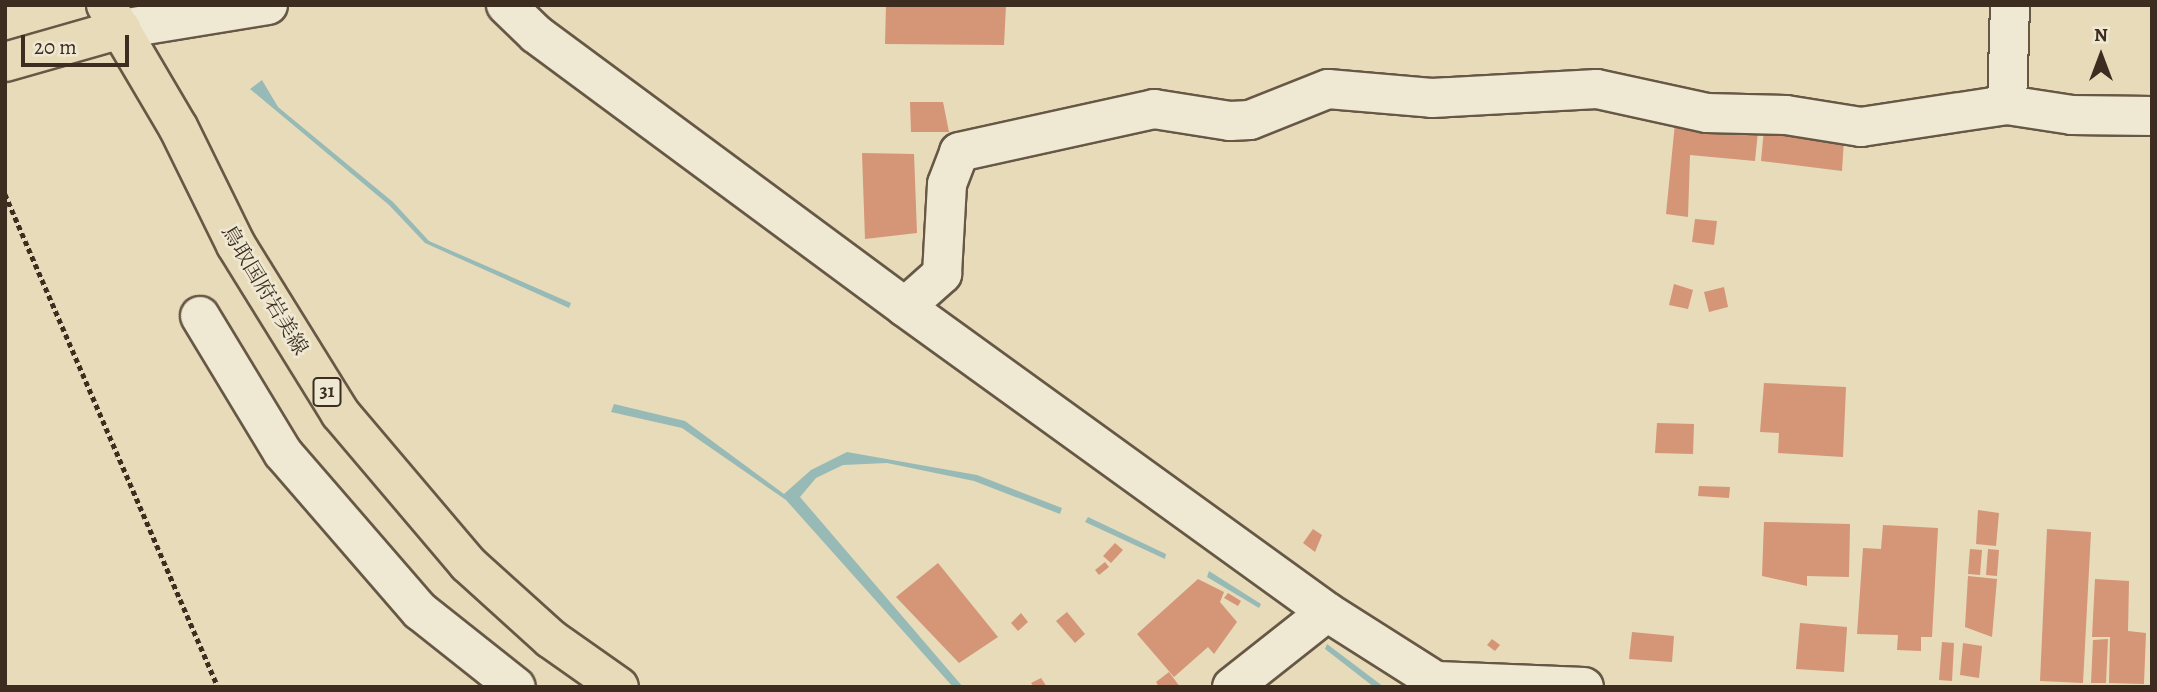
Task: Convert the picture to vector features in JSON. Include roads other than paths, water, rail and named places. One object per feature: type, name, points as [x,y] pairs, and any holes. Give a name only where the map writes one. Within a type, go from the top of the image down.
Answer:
[{"type":"main road","points":[[5,62],[113,17]]},
{"type":"main road","name":"鳥取国府岩美線","points":[[113,17],[236,245],[340,413],[468,564],[551,639],[619,687]]},
{"type":"street","points":[[113,17],[268,5]]},
{"type":"street","points":[[506,5],[547,42],[905,307],[1246,549],[1327,612],[1441,684],[1584,687]]},
{"type":"street","points":[[2007,106],[2010,5]]},
{"type":"street","points":[[905,307],[942,274],[947,184],[959,152],[1154,109],[1230,121],[1250,120],[1328,89],[1432,98],[1597,89],[1707,113],[1786,115],[1861,127],[2007,106],[2072,115],[2152,116]]},
{"type":"street","points":[[200,316],[301,473],[420,611],[516,687]]},
{"type":"street","points":[[1232,687],[1327,612]]},
{"type":"water","points":[[262,80],[278,107],[393,202],[429,241],[571,303],[569,308],[425,243],[389,205],[250,89]]},
{"type":"water","points":[[614,404],[685,421],[784,494],[811,470],[847,452],[977,475],[1062,508],[1060,514],[974,481],[887,463],[843,465],[816,478],[800,497],[963,687],[953,687],[786,500],[682,428],[611,412]]},
{"type":"water","points":[[1088,517],[1166,554],[1165,559],[1085,522]]},
{"type":"water","points":[[1209,571],[1261,604],[1259,608],[1207,577]]},
{"type":"water","points":[[1327,644],[1384,687],[1374,687],[1325,649]]}]
